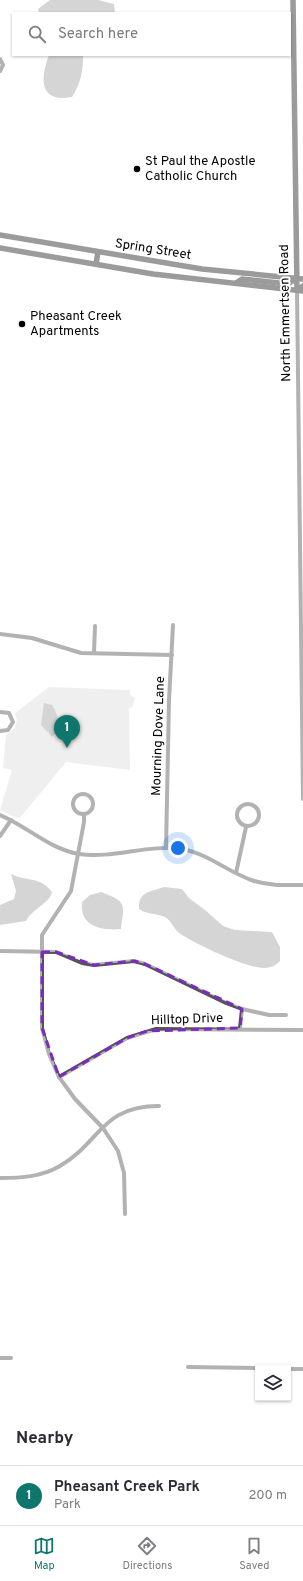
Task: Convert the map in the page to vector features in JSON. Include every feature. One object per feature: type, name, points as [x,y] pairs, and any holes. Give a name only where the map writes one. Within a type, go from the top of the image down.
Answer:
[{"type":"main road","name":"North Emmertsen Road","points":[[293,0],[300,291]]},
{"type":"main road","name":"Spring Street","points":[[0,235],[98,252],[236,273],[300,278]]},
{"type":"main road","name":"Spring Street","points":[[0,248],[161,275],[300,291]]},
{"type":"main road","points":[[96,264],[98,252]]},
{"type":"main road","points":[[236,273],[236,283]]},
{"type":"main road","points":[[236,283],[242,279],[288,284],[300,278]]},
{"type":"main road","points":[[300,291],[303,286]]},
{"type":"street","points":[[0,59],[3,65],[0,71]]},
{"type":"street","name":"North Emmertsen Road","points":[[300,291],[303,799]]},
{"type":"street","name":"Mourning Dove Lane","points":[[166,848],[169,700],[173,625]]},
{"type":"street","points":[[94,653],[95,626]]},
{"type":"street","points":[[0,634],[32,638],[81,653],[172,655]]},
{"type":"street","points":[[0,712],[8,713],[13,722],[8,730],[0,731]]},
{"type":"street","points":[[82,794],[88,796],[92,801],[92,808],[84,814],[78,812],[73,805],[76,796],[82,794]]},
{"type":"street","points":[[249,804],[255,807],[259,817],[256,823],[246,826],[238,820],[237,812],[241,806],[249,804]]},
{"type":"street","points":[[84,814],[79,854],[71,891],[42,935],[42,1028],[49,1054],[59,1077],[75,1099],[102,1126],[113,1142],[121,1162],[125,1184],[124,1214]]},
{"type":"street","points":[[0,815],[11,820],[48,843],[79,854],[96,855],[166,848],[196,853],[236,873],[263,884],[303,885]]},
{"type":"street","points":[[0,836],[11,820]]},
{"type":"street","points":[[236,873],[246,826]]},
{"type":"street","points":[[0,951],[56,952],[94,965],[134,961],[145,964],[226,1003],[242,1009],[268,1015],[286,1015]]},
{"type":"street","points":[[240,1028],[242,1009]]},
{"type":"street","name":"Hilltop Drive","points":[[59,1077],[127,1038],[146,1031],[166,1028],[303,1030]]},
{"type":"street","points":[[0,1178],[29,1177],[51,1170],[72,1157],[102,1126],[116,1116],[129,1109],[144,1106],[159,1106]]},
{"type":"street","points":[[0,1358],[11,1358]]},
{"type":"street","points":[[188,1367],[255,1368]]},
{"type":"street","points":[[291,1369],[303,1369]]},
{"type":"highlighted area","points":[[42,952],[56,952],[94,965],[134,961],[145,964],[242,1009],[240,1028],[147,1031],[127,1038],[59,1077],[42,1028]]},
{"type":"shaded area","points":[[50,0],[98,0],[114,4],[115,12],[39,12],[38,9]]},
{"type":"shaded area","points":[[49,56],[83,56],[81,77],[78,87],[72,97],[61,98],[48,93],[44,80]]},
{"type":"shaded area","points":[[49,687],[130,690],[130,695],[135,698],[132,707],[129,708],[130,770],[66,762],[19,819],[0,810],[12,770],[3,768],[6,735],[15,728],[17,720],[15,713]]},
{"type":"shaded area","points":[[44,703],[52,705],[58,721],[57,729],[52,737],[41,725]]},
{"type":"shaded area","points":[[11,874],[38,881],[52,892],[51,896],[32,913],[26,921],[0,925],[0,905],[14,899],[16,891]]},
{"type":"shaded area","points":[[164,887],[182,889],[189,898],[223,926],[235,930],[272,932],[280,947],[280,961],[268,968],[244,964],[186,938],[179,933],[165,917],[139,909],[139,903],[143,895],[150,891]]},
{"type":"shaded area","points":[[101,892],[116,898],[122,905],[123,914],[121,929],[99,928],[88,922],[84,917],[82,902],[90,895]]},
{"type":"place","name":"St Paul the Apostle Catholic Church","points":[[137,169]]},
{"type":"place","name":"Pheasant Creek Apartments","points":[[22,324]]},
{"type":"place","name":"Pheasant Creek Park","points":[[67,748]]}]
